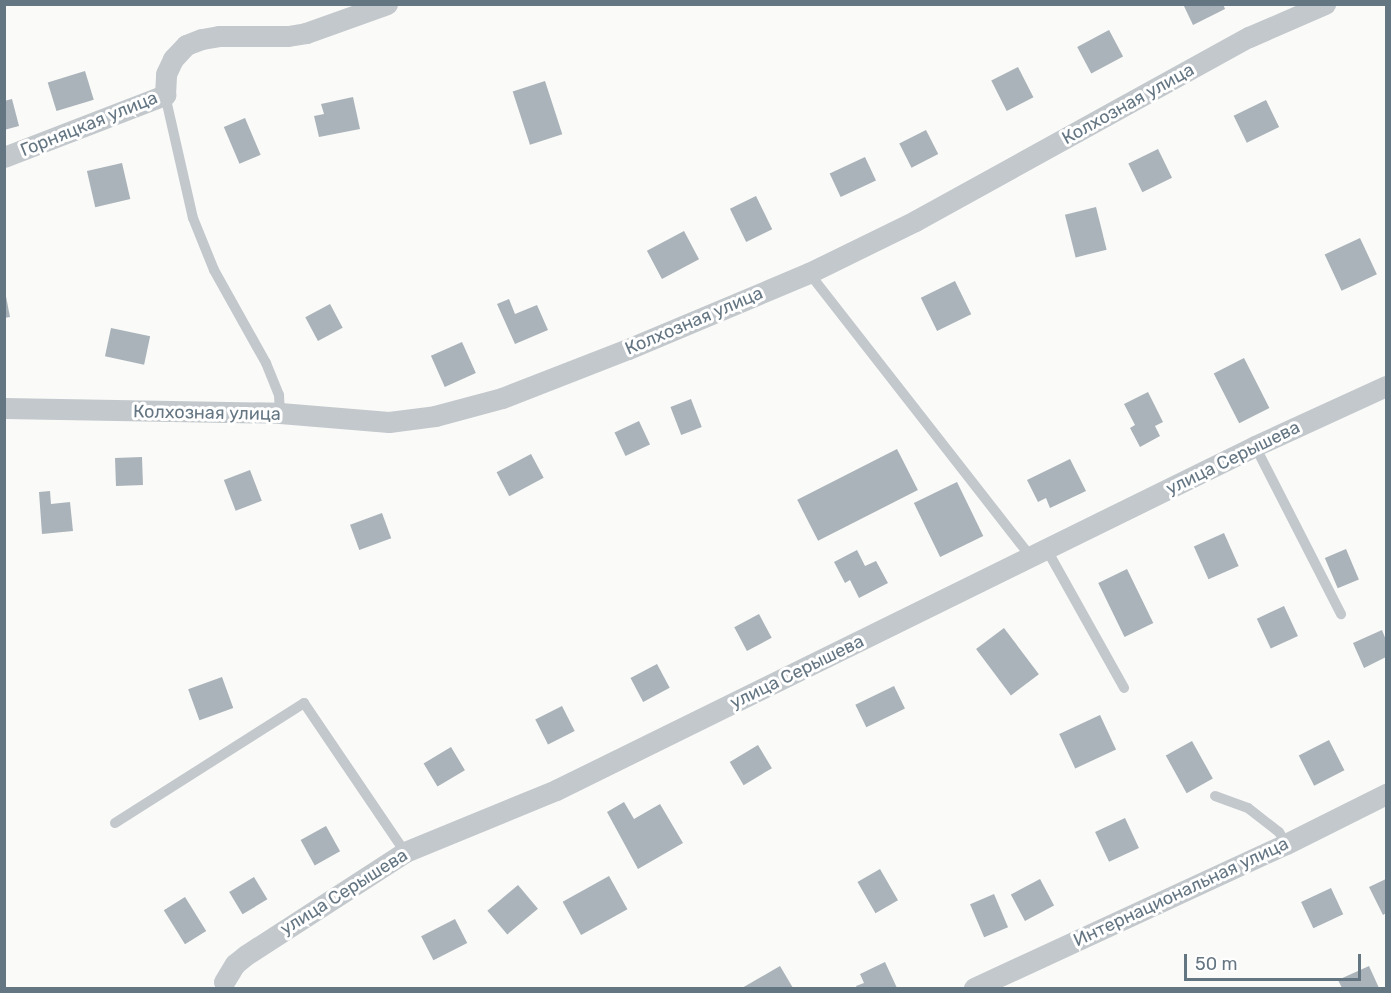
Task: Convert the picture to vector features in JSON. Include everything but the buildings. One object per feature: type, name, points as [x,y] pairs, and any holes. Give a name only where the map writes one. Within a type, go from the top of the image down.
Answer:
[{"type":"street","name":"Горняцкая улица","points":[[4,157],[165,95],[166,74],[173,59],[186,45],[219,36],[264,37],[306,33],[387,4]]},
{"type":"street","name":"Колхозная улица","points":[[4,408],[280,413],[389,422],[435,416],[502,398],[628,349],[809,273],[915,221],[1249,37],[1325,4]]},
{"type":"street","name":"улица Серышева","points":[[224,982],[235,964],[246,955],[405,852],[556,790],[1255,446],[1386,386]]},
{"type":"street","name":"Интернациональная улица","points":[[974,988],[1286,844],[1386,794]]},
{"type":"lane","points":[[165,95],[193,218],[214,270],[266,363],[279,395],[280,413]]},
{"type":"lane","points":[[809,273],[1039,554],[1124,688]]},
{"type":"lane","points":[[1255,446],[1341,614]]},
{"type":"lane","points":[[115,823],[304,703],[405,852]]},
{"type":"lane","points":[[1215,796],[1248,808],[1279,832],[1286,844]]}]
